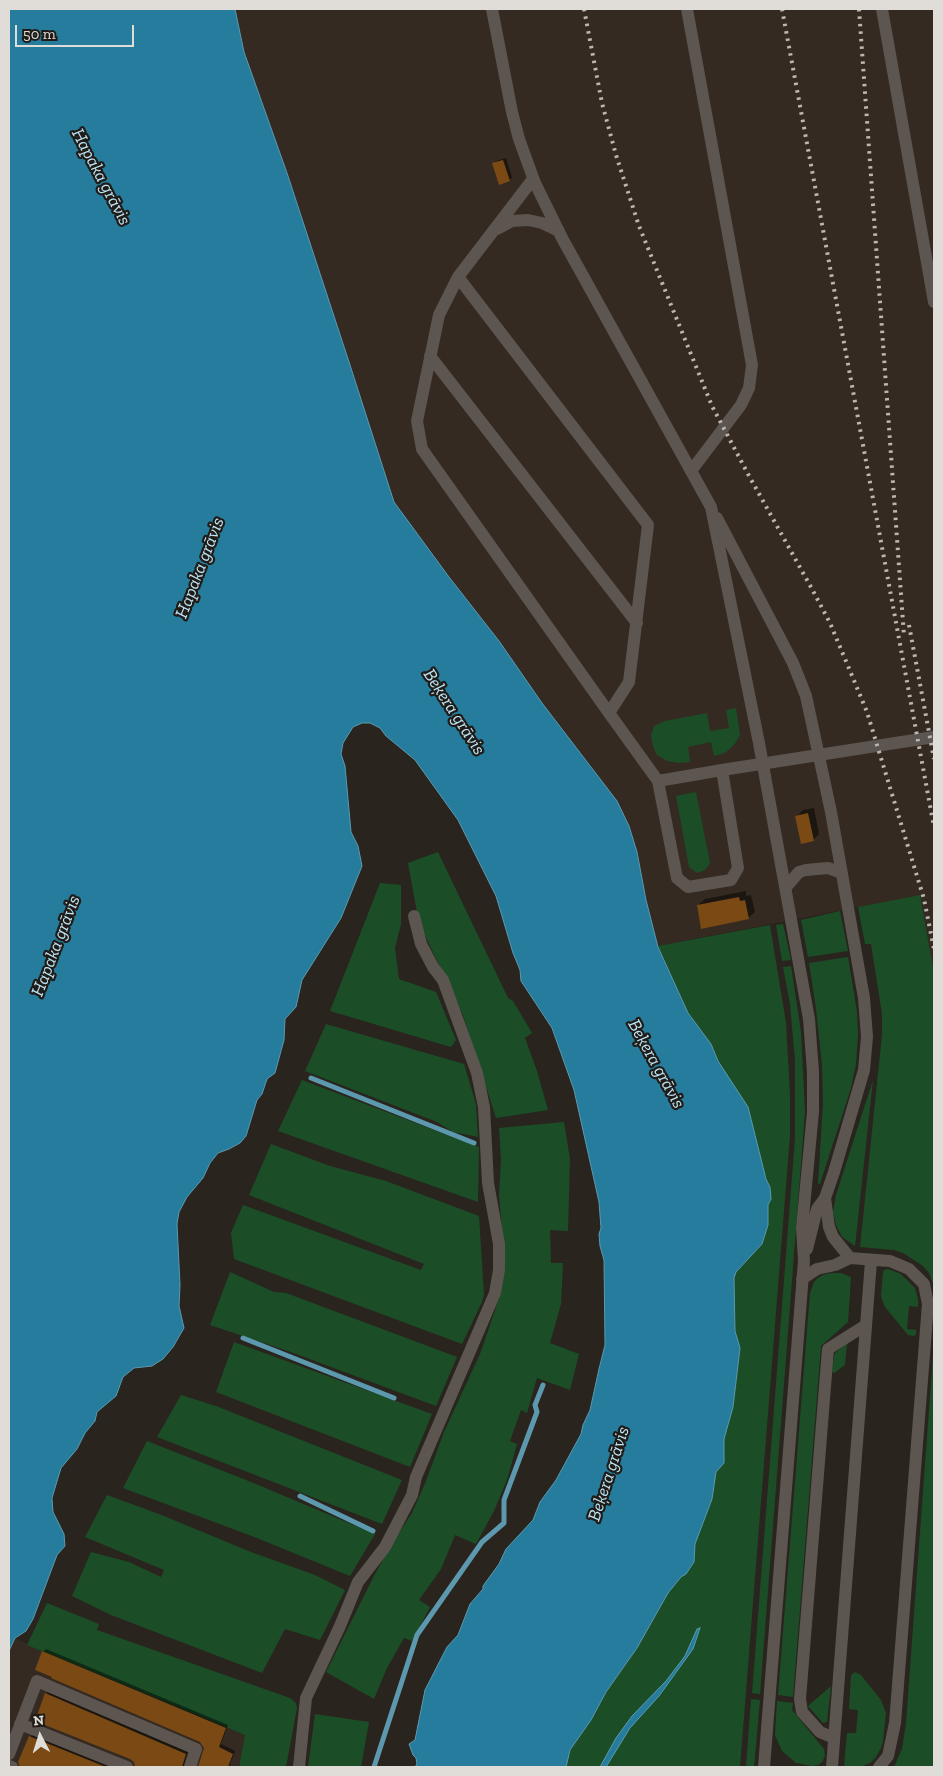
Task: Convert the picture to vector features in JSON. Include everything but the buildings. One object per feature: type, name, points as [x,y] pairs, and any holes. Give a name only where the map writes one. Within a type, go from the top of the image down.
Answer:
[{"type":"street","points":[[492,9],[512,112],[519,139],[534,179],[559,231],[691,471],[793,663],[806,696],[828,798],[864,998],[867,1037],[864,1070],[825,1198],[817,1209],[804,1261],[764,1767]]},
{"type":"street","points":[[687,9],[752,365],[749,388],[742,405],[691,471]]},
{"type":"street","points":[[882,9],[934,302]]},
{"type":"street","points":[[534,179],[458,277],[439,315],[417,421],[422,450],[658,781],[676,878],[688,887],[731,880],[738,868],[722,770]]},
{"type":"street","points":[[492,232],[512,222],[528,220],[542,223],[559,231]]},
{"type":"street","points":[[458,277],[648,525],[629,682],[609,713]]},
{"type":"street","points":[[430,356],[637,623]]},
{"type":"street","points":[[710,508],[762,763],[809,1019],[813,1072],[813,1112],[802,1228],[804,1261]]},
{"type":"street","points":[[658,781],[934,737]]},
{"type":"street","points":[[786,887],[799,872],[806,870],[828,868],[842,873]]},
{"type":"street","points":[[299,1767],[306,1698],[340,1626],[358,1582],[385,1547],[412,1495],[416,1477],[495,1293],[499,1270],[499,1244],[488,1183],[484,1107],[476,1074],[443,980],[433,967],[421,944],[414,916]]},
{"type":"street","points":[[825,1198],[829,1227],[833,1238],[850,1258]]},
{"type":"street","points":[[802,1279],[817,1268],[835,1265],[850,1258],[890,1261],[909,1269],[924,1284],[928,1304],[895,1723],[888,1756],[879,1767]]},
{"type":"street","points":[[832,1767],[872,1261]]},
{"type":"street","points":[[834,1738],[820,1732],[802,1712],[800,1699],[801,1680],[828,1349],[866,1325]]},
{"type":"street","points":[[9,1754],[37,1681],[196,1749],[190,1767]]},
{"type":"street","points":[[20,1724],[127,1767]]},
{"type":"shaded area","points":[[235,9],[934,9],[934,973],[920,895],[658,946],[646,900],[637,852],[595,771],[542,703],[499,641],[394,502],[287,173],[244,52]]},
{"type":"shaded area","points":[[15,1638],[245,1735],[239,1767],[9,1767],[9,1653]]},
{"type":"green space","points":[[736,708],[740,735],[734,745],[725,753],[714,756],[711,742],[688,747],[690,762],[667,761],[657,755],[651,736],[654,726],[665,721],[707,713],[710,731],[729,728],[726,710]]},
{"type":"green space","points":[[696,792],[710,863],[705,870],[697,873],[689,867],[676,796]]},
{"type":"green space","points":[[438,852],[508,998],[513,1001],[532,1033],[525,1038],[548,1110],[496,1118],[463,1015],[419,923],[408,863]]},
{"type":"green space","points":[[380,883],[401,885],[401,924],[395,948],[399,979],[436,992],[456,1040],[451,1047],[330,1011]]},
{"type":"green space","points":[[920,895],[934,973],[934,1286],[929,1273],[923,1266],[903,1253],[894,1250],[860,1247],[882,1035],[882,1014],[871,944],[865,944],[858,907]]},
{"type":"green space","points":[[840,911],[848,951],[808,957],[801,920]]},
{"type":"green space","points":[[783,924],[791,960],[782,961],[776,925]]},
{"type":"green space","points":[[770,925],[786,1023],[790,1135],[740,1767],[566,1767],[570,1751],[591,1720],[606,1692],[637,1648],[668,1593],[681,1577],[686,1574],[694,1562],[695,1544],[712,1499],[716,1472],[723,1463],[724,1439],[733,1407],[740,1348],[735,1331],[734,1278],[736,1272],[762,1244],[768,1225],[768,1205],[771,1199],[770,1187],[711,1044],[688,1013],[658,946]]},
{"type":"green space","points":[[848,957],[857,1012],[856,1064],[851,1088],[820,1184],[818,1184],[823,1103],[822,1065],[809,963]]},
{"type":"green space","points":[[791,966],[801,1032],[805,1112],[760,1694],[752,1693],[795,1138],[795,1061],[790,1004],[783,967]]},
{"type":"green space","points":[[326,1024],[464,1064],[476,1104],[478,1137],[453,1132],[437,1122],[305,1071]]},
{"type":"green space","points":[[302,1080],[479,1147],[478,1202],[278,1131]]},
{"type":"green space","points":[[873,1080],[855,1246],[842,1237],[836,1225],[833,1212],[836,1195]]},
{"type":"green space","points":[[564,1122],[570,1159],[568,1231],[550,1230],[551,1263],[563,1263],[561,1304],[550,1343],[579,1354],[570,1390],[537,1378],[527,1413],[521,1410],[510,1441],[517,1444],[507,1480],[494,1511],[476,1544],[455,1535],[441,1569],[419,1600],[430,1607],[412,1641],[404,1638],[387,1668],[374,1699],[326,1672],[374,1576],[412,1513],[444,1432],[480,1354],[501,1293],[502,1229],[499,1196],[501,1160],[499,1128]]},
{"type":"green space","points":[[271,1144],[330,1166],[386,1181],[479,1216],[484,1295],[462,1344],[234,1259],[231,1233],[243,1205],[421,1270],[424,1264],[249,1195]]},
{"type":"green space","points":[[888,1269],[901,1274],[915,1288],[918,1307],[909,1306],[907,1329],[916,1330],[914,1336],[908,1335],[883,1302],[881,1296],[883,1273],[884,1270]]},
{"type":"green space","points":[[230,1272],[274,1292],[286,1293],[457,1357],[436,1406],[288,1351],[210,1325]]},
{"type":"green space","points":[[831,1273],[841,1273],[851,1277],[848,1322],[821,1346],[793,1697],[778,1695],[810,1293],[814,1282],[818,1278]]},
{"type":"green space","points":[[234,1342],[432,1414],[410,1467],[216,1392]]},
{"type":"green space","points":[[934,1342],[934,1767],[894,1767],[902,1749],[906,1723]]},
{"type":"green space","points":[[847,1343],[845,1365],[834,1373],[832,1372],[835,1353]]},
{"type":"green space","points":[[181,1395],[216,1406],[402,1480],[382,1524],[157,1437]]},
{"type":"green space","points":[[147,1441],[375,1534],[350,1576],[257,1538],[123,1488]]},
{"type":"green space","points":[[107,1495],[251,1552],[315,1575],[345,1590],[320,1640],[285,1629],[262,1673],[111,1615],[72,1596],[91,1552],[129,1562],[161,1577],[164,1570],[85,1537]]},
{"type":"green space","points":[[47,1603],[99,1624],[97,1630],[290,1698],[296,1703],[297,1708],[286,1767],[239,1767],[245,1735],[27,1645]]},
{"type":"green space","points":[[855,1672],[861,1675],[881,1700],[886,1713],[883,1741],[876,1757],[870,1763],[860,1767],[844,1767],[847,1733],[856,1733],[858,1710],[849,1709],[851,1675]]},
{"type":"green space","points":[[831,1686],[827,1722],[823,1723],[808,1706]]},
{"type":"green space","points":[[751,1699],[760,1700],[754,1767],[746,1767]]},
{"type":"green space","points":[[777,1701],[793,1703],[792,1710],[824,1749],[825,1756],[818,1765],[812,1766],[796,1763],[782,1751],[775,1735]]},
{"type":"green space","points":[[315,1714],[369,1722],[361,1767],[308,1767]]},
{"type":"water","points":[[9,9],[235,9],[244,52],[287,173],[394,502],[499,641],[542,703],[617,801],[629,826],[637,852],[646,900],[658,947],[688,1013],[711,1044],[718,1061],[748,1107],[766,1179],[770,1187],[771,1199],[768,1205],[768,1225],[762,1244],[736,1272],[734,1278],[735,1331],[740,1348],[733,1407],[724,1439],[724,1463],[716,1472],[712,1499],[695,1544],[694,1562],[686,1574],[681,1577],[668,1593],[637,1648],[606,1692],[591,1720],[570,1750],[566,1767],[415,1767],[417,1764],[416,1758],[409,1744],[415,1740],[425,1690],[447,1647],[458,1635],[470,1604],[483,1589],[506,1549],[533,1520],[540,1502],[556,1480],[581,1434],[590,1410],[605,1345],[604,1260],[600,1246],[599,1202],[574,1090],[552,1028],[521,981],[520,970],[496,896],[458,820],[415,760],[386,736],[380,728],[370,723],[362,723],[353,727],[343,743],[341,754],[345,766],[351,832],[358,846],[362,866],[341,918],[302,980],[296,1007],[285,1019],[284,1040],[275,1073],[267,1079],[262,1094],[257,1100],[246,1136],[240,1143],[218,1153],[210,1163],[203,1178],[187,1197],[179,1212],[177,1224],[180,1285],[179,1306],[184,1328],[173,1347],[163,1359],[152,1366],[134,1368],[123,1377],[116,1396],[97,1412],[95,1421],[85,1433],[77,1449],[61,1468],[52,1498],[53,1512],[64,1534],[65,1546],[57,1555],[33,1619],[26,1631],[15,1638],[9,1651]]},
{"type":"water","points":[[700,1628],[693,1649],[659,1696],[630,1728],[606,1767],[600,1767],[616,1738],[632,1716],[666,1681],[685,1656],[697,1629]]},
{"type":"waterway","points":[[311,1078],[474,1143]]},
{"type":"waterway","points":[[243,1338],[394,1398]]},
{"type":"waterway","points":[[374,1767],[417,1635],[482,1542],[504,1523],[504,1500],[537,1412],[535,1405],[543,1385]]},
{"type":"waterway","points":[[300,1496],[373,1531]]},
{"type":"railway","points":[[584,9],[602,103],[616,155],[639,226],[712,406],[830,623],[867,712],[924,899],[934,949]]},
{"type":"railway","points":[[782,9],[934,827]]},
{"type":"railway","points":[[859,9],[904,636]]},
{"type":"railway","points":[[909,625],[934,759]]},
{"type":"water label","name":"Hapaka grāvis","points":[[101,177]]},
{"type":"water label","name":"Hapaka grāvis","points":[[200,568]]},
{"type":"water label","name":"Beķera grāvis","points":[[454,712]]},
{"type":"water label","name":"Hapaka grāvis","points":[[56,946]]},
{"type":"water label","name":"Beķera grāvis","points":[[656,1064]]},
{"type":"water label","name":"Beķera grāvis","points":[[609,1474]]}]
